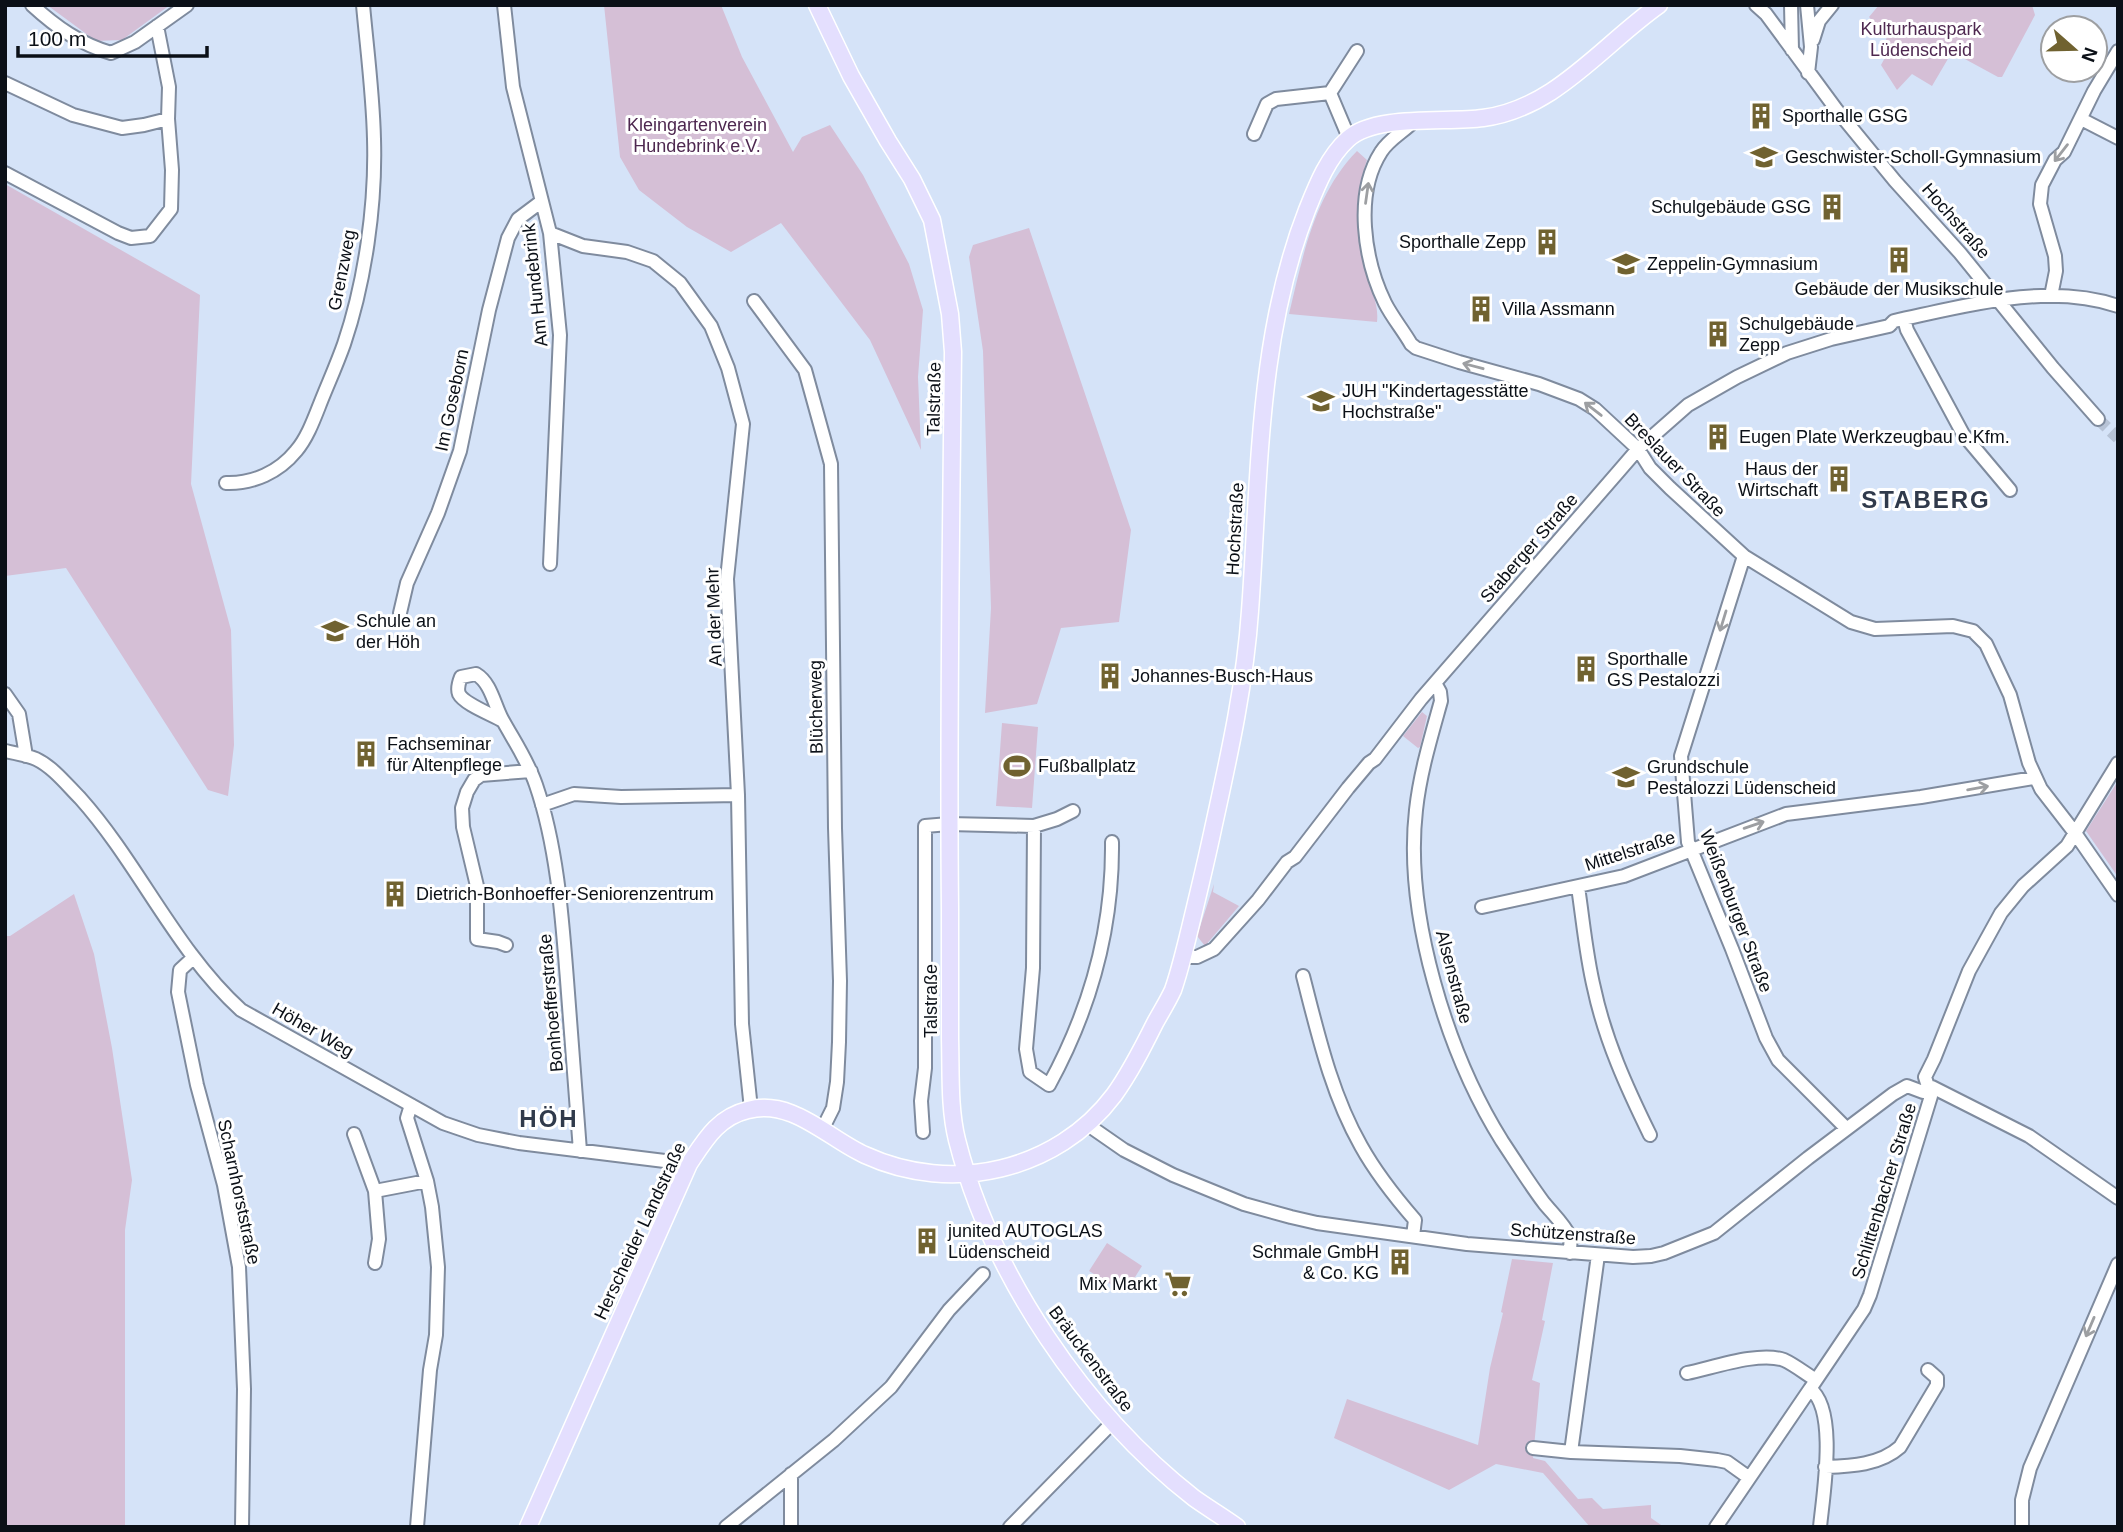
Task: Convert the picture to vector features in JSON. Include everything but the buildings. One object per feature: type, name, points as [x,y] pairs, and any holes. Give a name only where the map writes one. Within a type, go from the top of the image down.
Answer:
[{"type":"main road","name":"Talstraße","points":[[817,5],[851,76],[912,179],[932,220],[950,314],[954,352],[949,824],[951,1075],[955,1128],[968,1175]]},
{"type":"main road","points":[[1349,138],[1372,126],[1483,118],[1516,111],[1538,101],[1566,81],[1659,5]]},
{"type":"main road","name":"Hochstraße","points":[[968,1175],[1023,1163],[1063,1143],[1088,1125],[1116,1093],[1172,993],[1203,872],[1238,711],[1250,611],[1266,373],[1275,322],[1288,265],[1311,200],[1325,169],[1349,138]]},
{"type":"main road","name":"Herscheider Landstraße","points":[[528,1527],[689,1164],[711,1130],[724,1120],[751,1109],[780,1110],[796,1115],[848,1146],[884,1163],[925,1171],[968,1175]]},
{"type":"main road","name":"Bräuckenstraße","points":[[968,1175],[994,1244],[1014,1283],[1071,1370],[1113,1422],[1142,1452],[1194,1498],[1237,1527]]},
{"type":"street","points":[[32,5],[53,25],[90,47],[111,53],[135,42],[187,5]]},
{"type":"street","name":"Grenzweg","points":[[226,483],[243,484],[262,477],[278,469],[297,451],[310,428],[344,343],[359,289],[371,215],[374,138],[363,5]]},
{"type":"street","name":"Am Hundebrink","points":[[504,5],[513,87],[550,233],[560,335],[550,564]]},
{"type":"street","name":"Hochstraße","points":[[1756,5],[1766,14],[1808,72],[1895,181],[2098,419]]},
{"type":"street","points":[[1791,5],[1792,51]]},
{"type":"street","points":[[1807,5],[1811,47]]},
{"type":"street","points":[[1808,72],[1811,47],[1819,21],[1832,5]]},
{"type":"street","points":[[5,173],[118,233],[131,238],[150,236],[171,209],[169,87],[157,26]]},
{"type":"street","points":[[1330,93],[1357,51]]},
{"type":"street","points":[[2050,296],[2056,271],[2055,256],[2044,221],[2040,194],[2042,185],[2055,160],[2064,152],[2094,91],[2118,51]]},
{"type":"street","points":[[5,83],[73,115],[122,128],[168,119]]},
{"type":"street","points":[[1254,134],[1266,104],[1276,99],[1330,93]]},
{"type":"street","points":[[1330,93],[1349,138]]},
{"type":"street","points":[[2081,119],[2118,138]]},
{"type":"street","name":"Breslauer Straße","points":[[1413,122],[1382,150],[1368,184],[1366,208],[1368,249],[1374,274],[1384,301],[1411,344],[1459,362],[1539,384],[1580,399],[1595,409],[1638,449],[1650,468],[1744,556],[1856,624],[1875,629],[1953,626],[1973,631],[1986,644],[2010,695],[2034,778],[2040,789],[2075,833],[2118,895]]},
{"type":"street","name":"Im Goseborn","points":[[400,613],[407,583],[438,513],[460,451],[489,310],[508,237],[519,219],[542,201]]},
{"type":"street","name":"An der Mehr","points":[[550,233],[583,246],[627,253],[653,261],[680,283],[711,326],[728,368],[743,424],[727,579],[738,795],[742,1024],[751,1109]]},
{"type":"street","points":[[2000,301],[2050,296],[2118,306]]},
{"type":"street","name":"Blücherweg","points":[[754,301],[805,370],[831,464],[839,1042],[838,1082],[833,1108],[822,1130]]},
{"type":"street","name":"Staberger Straße","points":[[1182,957],[1197,957],[1214,949],[1258,900],[1287,862],[1295,857],[1435,683],[1638,449],[1688,405],[1737,376],[1787,352],[1889,326],[1895,321],[2000,301]]},
{"type":"street","points":[[1904,319],[1907,330],[1963,434],[2010,490]]},
{"type":"street","name":"Weißenburger Straße","points":[[1744,556],[1681,756],[1688,842],[1766,1038],[1778,1060],[1846,1128]]},
{"type":"street","name":"Alsenstraße","points":[[1435,683],[1441,701],[1424,762],[1415,811],[1415,874],[1426,946],[1444,1016],[1469,1077],[1500,1137],[1529,1182],[1571,1238],[1570,1253]]},
{"type":"street","points":[[5,694],[19,714],[26,756]]},
{"type":"street","name":"Bonhoefferstraße","points":[[503,721],[531,771],[542,805],[561,913],[580,1151]]},
{"type":"street","name":"Höher Weg","points":[[5,751],[38,760],[61,778],[96,817],[193,958],[222,993],[241,1010],[443,1123],[478,1135],[519,1143],[689,1164]]},
{"type":"street","name":"Schlittenbacher Straße","points":[[1716,1527],[1864,1310],[1931,1096],[1925,1077],[1986,937],[2023,886],[2067,846],[2118,763]]},
{"type":"street","points":[[506,945],[477,939],[477,886],[463,827],[462,807],[474,780],[481,775],[531,771]]},
{"type":"street","name":"Mittelstraße","points":[[1482,907],[1624,876],[1786,814],[1921,797],[2034,778]]},
{"type":"street","points":[[542,805],[574,794],[621,797],[738,795]]},
{"type":"street","points":[[949,824],[1034,826],[1073,811]]},
{"type":"street","name":"Talstraße","points":[[923,1132],[920,1101],[925,1068],[925,826],[949,824]]},
{"type":"street","points":[[1034,826],[1033,968],[1026,1049],[1030,1072],[1049,1085],[1079,1024],[1100,958],[1112,872],[1112,842]]},
{"type":"street","points":[[1578,887],[1594,987],[1602,1018],[1623,1077],[1650,1135]]},
{"type":"street","name":"Scharnhorststraße","points":[[193,958],[180,970],[178,992],[197,1085],[224,1185],[239,1266],[244,1389],[242,1527]]},
{"type":"street","points":[[1303,976],[1325,1058],[1343,1110],[1374,1168],[1415,1220],[1413,1236]]},
{"type":"street","name":"Schützenstraße","points":[[1088,1125],[1107,1140],[1173,1175],[1244,1204],[1317,1223],[1467,1244],[1598,1255],[1651,1256],[1714,1233],[1846,1128],[1907,1086],[1923,1092],[1932,1087],[2029,1136],[2118,1198]]},
{"type":"street","points":[[411,1105],[408,1113],[409,1125],[427,1181],[436,1244],[438,1297],[417,1527]]},
{"type":"street","points":[[354,1134],[375,1191],[379,1239],[375,1263]]},
{"type":"street","points":[[375,1191],[427,1181]]},
{"type":"street","points":[[1571,1452],[1598,1255]]},
{"type":"street","points":[[2022,1527],[2022,1500],[2030,1468],[2118,1264]]},
{"type":"street","points":[[726,1527],[834,1440],[891,1387],[949,1310],[983,1274]]},
{"type":"street","points":[[1687,1373],[1769,1358],[1785,1361],[1813,1385],[1825,1417],[1825,1466],[1820,1527]]},
{"type":"street","points":[[1825,1466],[1876,1461],[1900,1447],[1937,1385],[1935,1375],[1928,1370]]},
{"type":"street","points":[[1010,1527],[1113,1422]]},
{"type":"street","points":[[1534,1448],[1717,1460],[1727,1462],[1748,1478]]},
{"type":"street","points":[[791,1474],[791,1527]]},
{"type":"green space","points":[[47,5],[170,5],[122,40],[96,41]]},
{"type":"green space","name":"Kleingartenverein Hundebrink e.V.","points":[[604,5],[721,5],[742,57],[793,152],[802,137],[830,125],[863,175],[909,264],[923,310],[918,377],[921,450],[870,340],[781,223],[731,252],[687,227],[639,190],[620,157]]},
{"type":"green space","name":"Kulturhauspark Lüdenscheid","points":[[1879,5],[2032,5],[2035,15],[2002,77],[1952,52],[1932,86],[1912,74],[1897,90],[1881,65],[1887,54],[1883,47],[1887,37],[1869,17]]},
{"type":"green space","points":[[1357,151],[1367,160],[1358,203],[1358,231],[1362,260],[1376,303],[1377,322],[1289,314],[1305,249],[1320,207],[1342,168]]},
{"type":"green space","points":[[5,184],[200,295],[191,484],[231,630],[234,745],[228,796],[208,790],[66,568],[5,576]]},
{"type":"green space","points":[[1029,228],[1131,530],[1119,622],[1061,628],[1037,704],[985,713],[991,608],[983,351],[969,257],[973,245]]},
{"type":"green space","points":[[1422,712],[1427,716],[1418,748],[1403,736]]},
{"type":"green space","name":"Fußballplatz","points":[[1002,723],[1038,727],[1032,808],[996,806]]},
{"type":"green space","points":[[2118,781],[2118,877],[2086,831]]},
{"type":"green space","points":[[1214,884],[1213,892],[1239,906],[1205,946],[1197,936]]},
{"type":"green space","points":[[74,894],[94,954],[112,1048],[132,1180],[125,1230],[125,1527],[5,1527],[5,936],[10,936]]},
{"type":"green space","points":[[1107,1243],[1142,1266],[1125,1293],[1089,1271]]},
{"type":"green space","points":[[1512,1259],[1553,1263],[1542,1320],[1545,1321],[1532,1380],[1540,1383],[1533,1458],[1545,1461],[1578,1499],[1592,1498],[1603,1509],[1651,1505],[1651,1518],[1664,1527],[1590,1527],[1543,1473],[1496,1464],[1449,1490],[1334,1438],[1347,1399],[1478,1445]]},
{"type":"tunnel","points":[[2098,419],[2118,438]]},
{"type":"place","name":"Sporthalle GSG","points":[[1761,116]]},
{"type":"place","name":"Geschwister-Scholl-Gymnasium","points":[[1764,157]]},
{"type":"place","name":"Schulgebäude GSG","points":[[1832,207]]},
{"type":"place","name":"Sporthalle Zepp","points":[[1547,242]]},
{"type":"place","name":"Gebäude der Musikschule","points":[[1899,260]]},
{"type":"place","name":"Zeppelin-Gymnasium","points":[[1626,264]]},
{"type":"place","name":"Villa Assmann","points":[[1481,309]]},
{"type":"place","name":"Schulgebäude Zepp","points":[[1718,334]]},
{"type":"place","name":"JUH \"Kindertagesstätte Hochstraße\"","points":[[1321,401]]},
{"type":"place","name":"Eugen Plate Werkzeugbau e.Kfm.","points":[[1718,437]]},
{"type":"place","name":"Haus der Wirtschaft","points":[[1839,479]]},
{"type":"place","name":"Schule an der Höh","points":[[335,631]]},
{"type":"place","name":"Sporthalle GS Pestalozzi","points":[[1586,669]]},
{"type":"place","name":"Johannes-Busch-Haus","points":[[1110,676]]},
{"type":"place","name":"Fachseminar für Altenpflege","points":[[366,754]]},
{"type":"place","name":"Fußballplatz","points":[[1017,766]]},
{"type":"place","name":"Grundschule Pestalozzi Lüdenscheid","points":[[1626,777]]},
{"type":"place","name":"Dietrich-Bonhoeffer-Seniorenzentrum","points":[[395,894]]},
{"type":"place","name":"junited AUTOGLAS Lüdenscheid","points":[[927,1241]]},
{"type":"place","name":"Schmale GmbH & Co. KG","points":[[1400,1262]]},
{"type":"place","name":"Mix Markt","points":[[1178,1284]]},
{"type":"district","name":"STABERG","points":[[1926,500]]},
{"type":"district","name":"HÖH","points":[[549,1119]]}]
